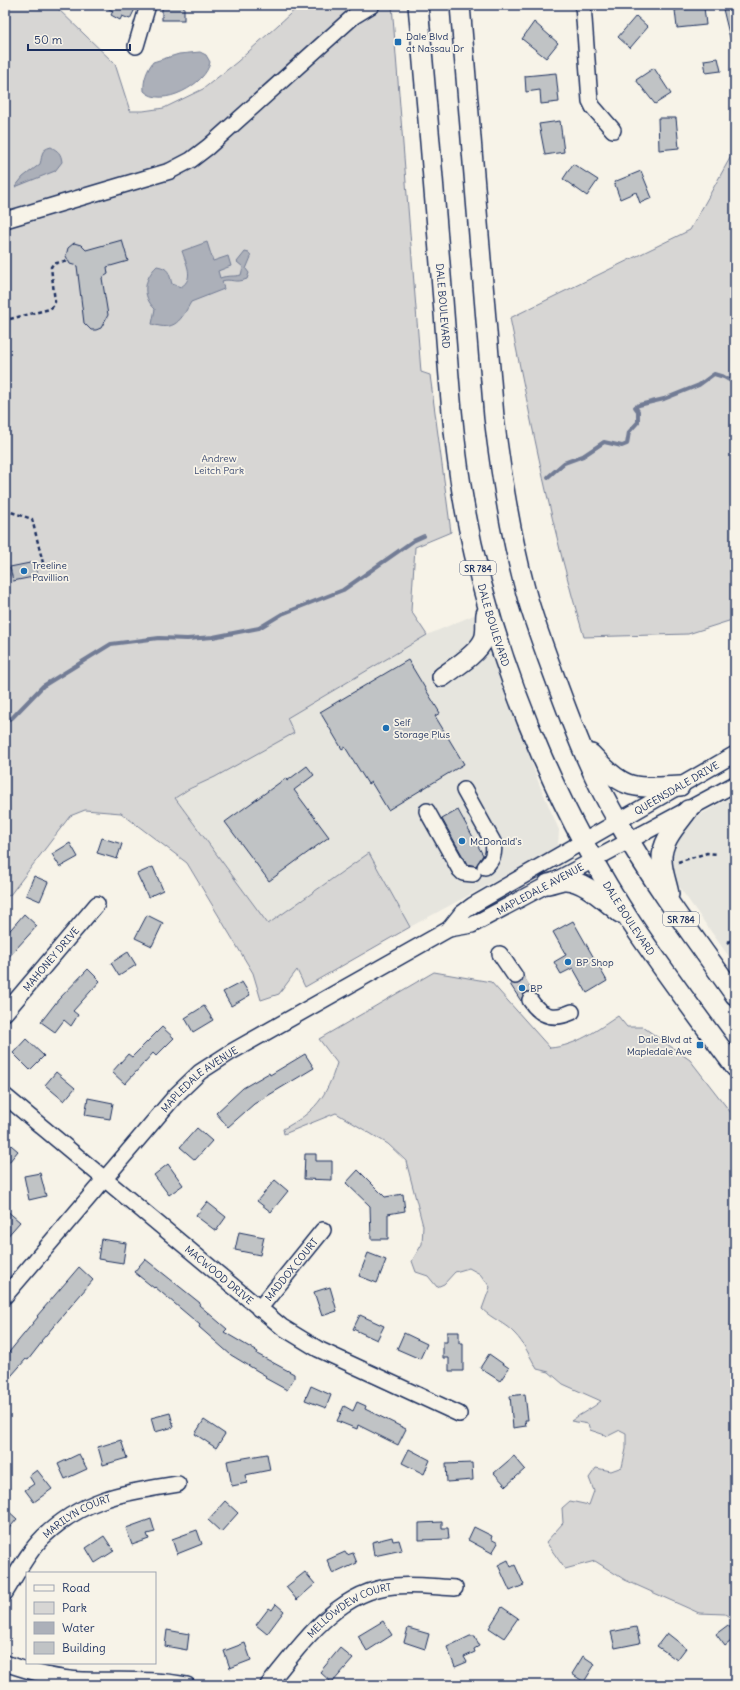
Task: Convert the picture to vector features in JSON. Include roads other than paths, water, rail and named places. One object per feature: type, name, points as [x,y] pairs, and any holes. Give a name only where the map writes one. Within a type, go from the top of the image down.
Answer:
[{"type":"main road","name":"DALE BOULEVARD","points":[[418,5],[451,394],[462,491],[471,540],[486,601],[504,659],[530,727],[559,794],[584,842],[631,923],[735,1067]]},
{"type":"main road","name":"SR 784","points":[[460,5],[485,316],[499,464],[510,523],[525,589],[537,629],[579,741],[618,822],[672,906],[735,995]]},
{"type":"main road","points":[[442,677],[470,656],[482,644],[485,636],[486,601]]},
{"type":"main road","points":[[579,741],[608,772],[625,784],[644,788],[680,786]]},
{"type":"main road","points":[[672,906],[662,864],[662,854],[668,838],[688,810]]},
{"type":"main road","points":[[548,884],[568,880],[584,886],[602,898],[631,923]]},
{"type":"street","points":[[136,46],[148,5]]},
{"type":"street","points":[[5,220],[146,179],[170,171],[191,160],[208,147],[354,16],[372,5]]},
{"type":"street","points":[[583,5],[590,101],[593,107],[613,130]]},
{"type":"street","name":"QUEENSDALE DRIVE","points":[[618,822],[735,754]]},
{"type":"street","points":[[630,841],[735,784]]},
{"type":"street","points":[[427,811],[460,870],[463,873],[479,870],[492,859],[494,852],[493,842],[464,790]]},
{"type":"street","name":"MAPLEDALE AVENUE","points":[[449,930],[457,918],[465,910],[618,822]]},
{"type":"street","name":"MAPLEDALE AVENUE","points":[[5,1296],[176,1095],[204,1069],[257,1037],[449,930],[472,925],[630,841]]},
{"type":"street","name":"MAHONEY DRIVE","points":[[5,1013],[98,904]]},
{"type":"street","points":[[500,954],[514,976]]},
{"type":"street","points":[[530,1000],[537,1010],[548,1016],[563,1015],[572,1012]]},
{"type":"street","name":"MACWOOD DRIVE","points":[[5,1096],[282,1327],[318,1349],[459,1414]]},
{"type":"street","name":"MADDOX COURT","points":[[259,1309],[323,1230]]},
{"type":"street","name":"MARILYN COURT","points":[[5,1593],[27,1558],[43,1538],[79,1510],[113,1496],[178,1484]]},
{"type":"street","name":"MELLOWDEW COURT","points":[[268,1685],[319,1625],[343,1606],[361,1596],[393,1586],[455,1588]]},
{"type":"street","points":[[5,1663],[22,1669],[56,1677],[82,1680],[169,1681],[187,1685]]},
{"type":"water","points":[[200,52],[206,55],[210,62],[207,70],[201,78],[192,86],[172,96],[152,96],[144,91],[146,75],[153,62],[179,54]]},
{"type":"water","points":[[51,147],[59,153],[62,159],[62,162],[55,171],[15,187],[23,177],[40,164],[43,151]]},
{"type":"water","points":[[207,242],[213,261],[228,256],[231,266],[218,271],[220,278],[241,275],[243,267],[237,262],[245,252],[249,253],[251,257],[246,269],[249,273],[247,279],[239,281],[222,281],[224,289],[191,302],[180,319],[172,325],[160,326],[152,324],[155,309],[146,293],[149,276],[157,266],[164,268],[169,274],[172,284],[181,287],[188,279],[189,275],[182,251]]},
{"type":"waterway","points":[[548,477],[564,463],[583,456],[604,442],[622,446],[627,444],[629,432],[638,422],[638,411],[635,407],[664,399],[699,385],[714,374],[731,381],[735,375]]},
{"type":"waterway","points":[[5,720],[12,718],[43,686],[111,644],[159,638],[187,639],[213,637],[259,628],[282,614],[343,590],[413,541],[424,536]]},
{"type":"tunnel","points":[[515,976],[530,1000]]},
{"type":"place","name":"Dale Blvd at Nassau Dr","points":[[398,42]]},
{"type":"place","name":"Treeline Pavillion","points":[[24,571]]},
{"type":"place","name":"Self Storage Plus","points":[[386,728]]},
{"type":"place","name":"McDonald's","points":[[462,841]]},
{"type":"place","name":"BP Shop","points":[[568,962]]},
{"type":"place","name":"BP","points":[[522,988]]},
{"type":"place","name":"Dale Blvd at Mapledale Ave","points":[[700,1045]]},
{"type":"park label","name":"Andrew Leitch Park","points":[[219,464]]}]
